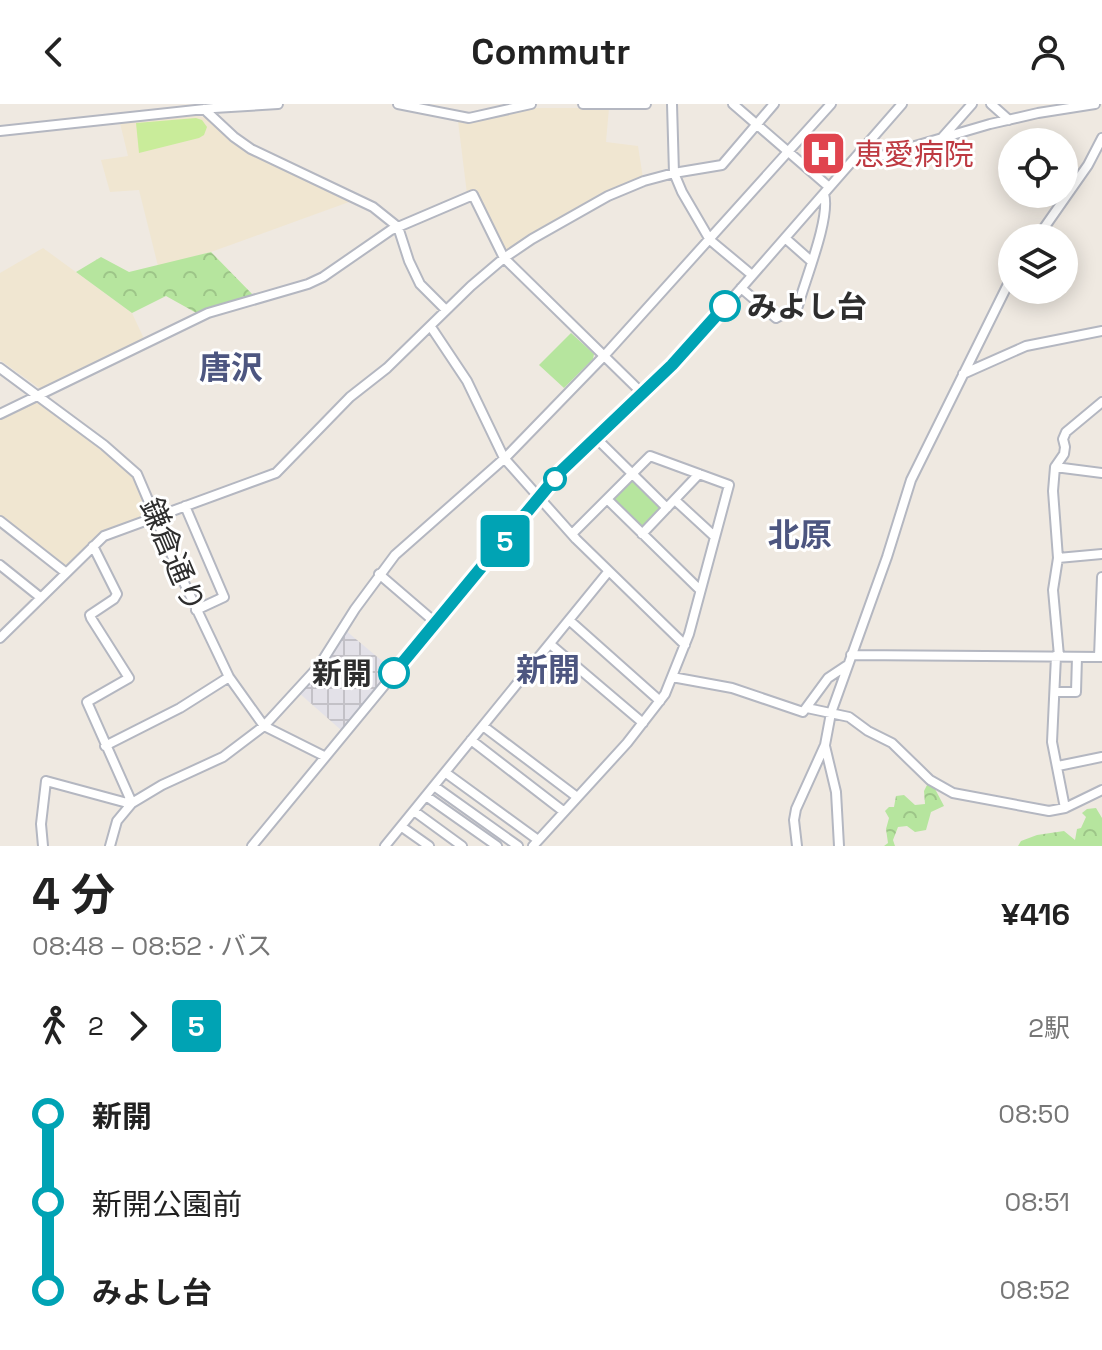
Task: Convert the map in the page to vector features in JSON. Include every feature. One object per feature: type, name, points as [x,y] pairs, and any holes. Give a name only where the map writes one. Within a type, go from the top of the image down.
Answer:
[{"type":"street","points":[[0,131],[189,107],[204,109],[278,104]]},
{"type":"street","points":[[398,104],[469,118],[484,108],[531,104]]},
{"type":"street","points":[[583,104],[646,104]]},
{"type":"street","points":[[672,104],[674,173],[682,192],[710,240],[752,275]]},
{"type":"street","points":[[733,104],[827,190],[823,225],[798,306],[776,318],[741,288]]},
{"type":"street","points":[[0,638],[104,536],[276,473],[350,397],[387,368],[504,258],[608,196],[644,181],[722,165],[774,104]]},
{"type":"street","points":[[110,846],[117,821],[131,804],[162,785],[223,757],[264,726],[319,666],[379,574],[417,534],[504,458],[604,356],[831,104]]},
{"type":"street","points":[[252,846],[561,471],[672,365],[902,104]]},
{"type":"street","points":[[939,141],[972,104]]},
{"type":"street","points":[[991,104],[1009,120]]},
{"type":"street","points":[[1038,113],[1045,104]]},
{"type":"street","points":[[855,158],[873,158],[1009,120],[1095,104]]},
{"type":"street","points":[[204,109],[251,149],[373,207],[398,227],[420,284],[446,310]]},
{"type":"street","points":[[1047,224],[1088,165],[1102,138]]},
{"type":"street","points":[[0,414],[208,313],[308,284],[398,227],[473,195],[504,258],[642,393]]},
{"type":"street","points":[[785,238],[811,261]]},
{"type":"street","points":[[797,846],[796,809],[825,745],[831,713],[911,480],[998,303]]},
{"type":"street","points":[[431,327],[467,381],[504,458],[608,572],[685,645]]},
{"type":"street","points":[[962,374],[1026,346],[1102,331]]},
{"type":"street","name":"鎌倉通り","points":[[0,368],[133,469],[229,677],[264,726],[324,756]]},
{"type":"street","points":[[1065,808],[1052,742],[1058,656],[1053,590],[1058,558],[1053,491],[1055,467],[1064,454],[1066,432],[1098,412],[1102,402]]},
{"type":"street","points":[[596,438],[667,508]]},
{"type":"street","points":[[446,773],[536,843],[660,701],[685,645],[729,485],[650,456],[572,534]]},
{"type":"street","points":[[1055,467],[1102,473]]},
{"type":"street","points":[[642,534],[699,474]]},
{"type":"street","points":[[607,499],[700,590]]},
{"type":"street","points":[[676,501],[714,536]]},
{"type":"street","points":[[185,506],[224,597],[196,610]]},
{"type":"street","points":[[0,521],[65,572]]},
{"type":"street","points":[[93,546],[117,594],[90,615],[129,678],[87,702],[131,804]]},
{"type":"street","points":[[1058,558],[1102,554]]},
{"type":"street","points":[[0,565],[40,597]]},
{"type":"street","points":[[389,845],[608,572]]},
{"type":"street","points":[[379,574],[436,623]]},
{"type":"street","points":[[851,655],[1101,657],[1102,577]]},
{"type":"street","points":[[569,620],[660,701]]},
{"type":"street","points":[[550,644],[643,723]]},
{"type":"street","points":[[1055,692],[1076,692],[1077,657]]},
{"type":"street","points":[[672,677],[751,693],[800,712],[807,708],[828,678],[847,665]]},
{"type":"street","points":[[105,746],[180,708],[229,677]]},
{"type":"street","points":[[807,708],[849,717],[892,743],[930,780],[953,793],[1039,810],[1065,808],[1102,790]]},
{"type":"street","points":[[483,726],[577,797]]},
{"type":"street","points":[[471,740],[563,811]]},
{"type":"street","points":[[825,745],[836,792],[839,846]]},
{"type":"street","points":[[1058,766],[1102,757]]},
{"type":"street","points":[[43,846],[41,824],[46,781],[131,804]]},
{"type":"street","points":[[434,786],[518,846]]},
{"type":"street","points":[[426,796],[497,846]]},
{"type":"street","points":[[414,811],[462,846]]},
{"type":"street","points":[[402,827],[429,846]]},
{"type":"shaded area","points":[[533,108],[609,108],[606,142],[638,146],[643,178],[507,252],[503,251],[476,191],[467,194],[458,121]]},
{"type":"shaded area","points":[[197,116],[207,118],[245,151],[349,202],[211,252],[158,266],[139,190],[110,192],[101,160],[128,156],[120,123]]},
{"type":"shaded area","points":[[43,248],[132,313],[145,341],[42,390],[0,360],[0,273]]},
{"type":"shaded area","points":[[36,399],[133,474],[150,509],[147,515],[102,531],[66,566],[61,566],[0,518],[0,416]]},
{"type":"shaded area","points":[[345,630],[393,670],[341,730],[299,693]]},
{"type":"green space","points":[[196,118],[207,127],[204,135],[139,153],[136,123]]},
{"type":"green space","points":[[211,252],[255,297],[200,315],[166,296],[132,313],[76,272],[101,257],[129,272]]},
{"type":"green space","points":[[571,333],[594,354],[593,359],[564,388],[539,365]]},
{"type":"green space","points":[[630,479],[662,507],[645,529],[641,529],[613,500]]},
{"type":"green space","points":[[928,783],[934,787],[944,806],[931,812],[926,830],[915,832],[907,826],[898,827],[893,840],[895,846],[884,846],[888,843],[886,829],[889,818],[885,811],[894,807],[896,796],[904,795],[915,805],[925,804],[924,791]]},
{"type":"green space","points":[[1096,808],[1102,818],[1102,846],[1018,846],[1021,841],[1037,835],[1064,831],[1075,840],[1077,829],[1081,828],[1086,817],[1082,813]]},
{"type":"bus line","name":"5","points":[[394,673],[561,471],[672,365],[725,306]]},
{"type":"place","name":"恵愛病院","points":[[823,154]]},
{"type":"place","name":"みよし台","points":[[725,306]]},
{"type":"place","name":"新開","points":[[394,673]]},
{"type":"district","name":"唐沢","points":[[231,368]]},
{"type":"district","name":"北原","points":[[800,535]]},
{"type":"district","name":"新開","points":[[548,670]]}]
